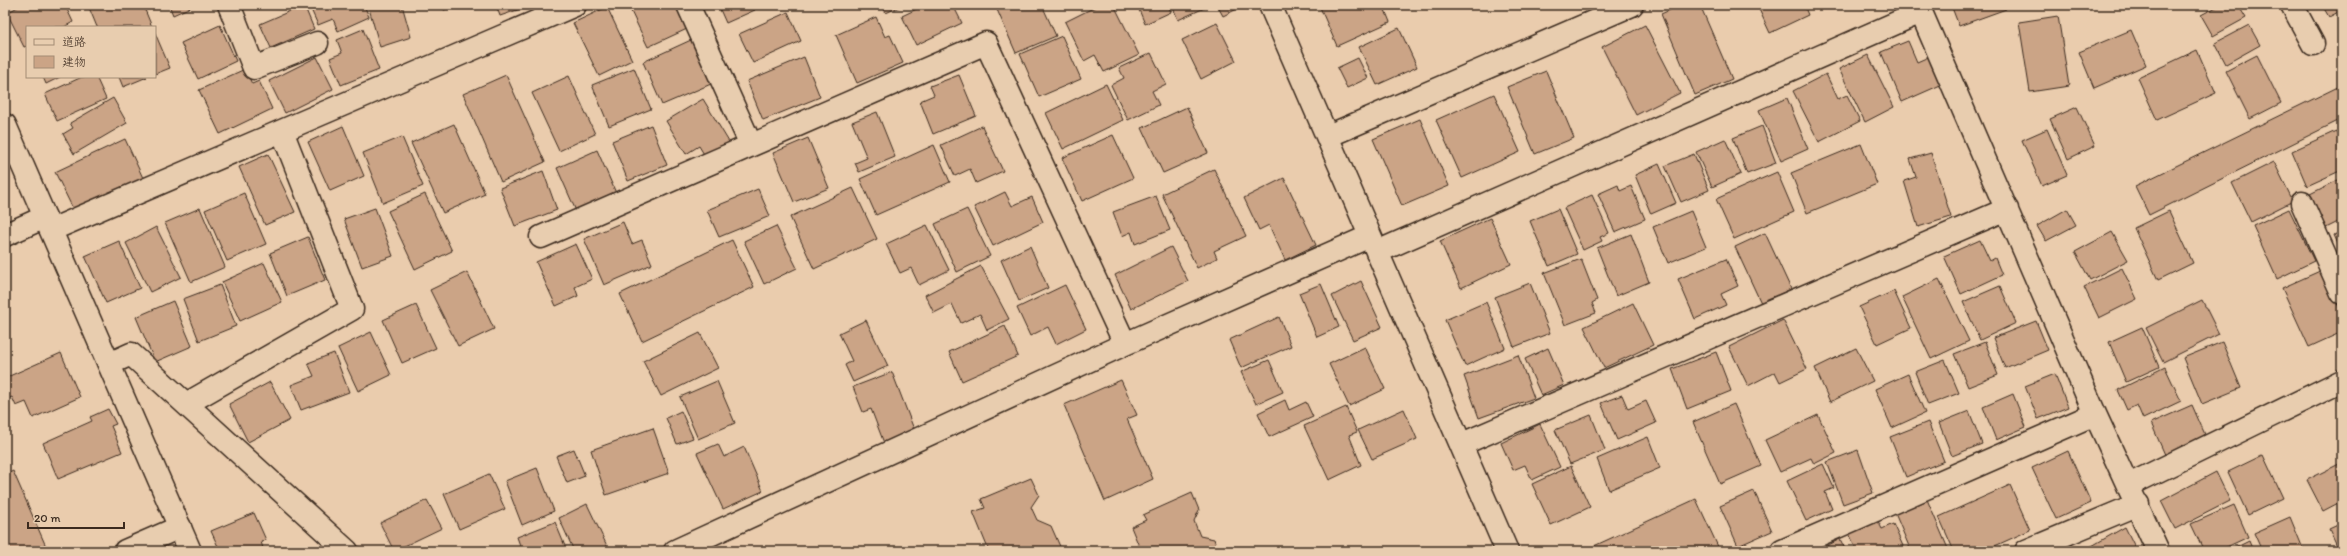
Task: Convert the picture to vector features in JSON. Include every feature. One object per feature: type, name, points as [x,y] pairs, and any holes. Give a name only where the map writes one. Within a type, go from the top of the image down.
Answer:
[{"type":"street","points":[[229,5],[254,68],[317,43]]},
{"type":"street","points":[[5,235],[48,224],[282,131],[575,5]]},
{"type":"street","points":[[688,5],[751,145]]},
{"type":"street","points":[[1270,5],[1328,136],[1373,244],[1462,444],[1507,551]]},
{"type":"street","points":[[1328,136],[1632,5]]},
{"type":"street","points":[[2292,5],[2313,44]]},
{"type":"street","points":[[675,551],[1125,344],[1373,244],[1919,8],[2095,414],[2158,551]]},
{"type":"street","points":[[540,237],[986,43],[1125,344]]},
{"type":"street","points":[[5,125],[190,551]]},
{"type":"street","points":[[186,404],[352,309],[282,131]]},
{"type":"street","points":[[2302,203],[2342,293]]},
{"type":"street","points":[[1462,444],[2007,210]]},
{"type":"street","points":[[109,364],[131,354],[347,551]]},
{"type":"street","points":[[2026,551],[2342,381]]},
{"type":"street","points":[[1782,551],[2095,414]]},
{"type":"street","points":[[125,551],[180,527]]},
{"type":"building","points":[[21,5],[65,5],[73,22],[66,26],[26,26],[26,46],[24,47],[7,13]]},
{"type":"building","points":[[88,5],[143,5],[152,26],[97,26]]},
{"type":"building","points":[[169,5],[195,5],[173,15]]},
{"type":"building","points":[[304,5],[314,29],[271,48],[260,24]]},
{"type":"building","points":[[309,5],[364,5],[369,17],[338,31],[333,19],[318,25]]},
{"type":"building","points":[[368,5],[402,5],[411,37],[380,47]]},
{"type":"building","points":[[442,5],[460,5],[444,10]]},
{"type":"building","points":[[496,5],[532,5],[500,16]]},
{"type":"building","points":[[628,5],[676,5],[687,29],[648,47]]},
{"type":"building","points":[[718,5],[752,5],[755,10],[726,23]]},
{"type":"building","points":[[882,5],[903,5],[886,13]]},
{"type":"building","points":[[925,5],[953,5],[962,23],[916,45],[902,16]]},
{"type":"building","points":[[995,5],[1042,5],[1056,36],[1016,53]]},
{"type":"building","points":[[1099,5],[1114,5],[1139,55],[1104,72],[1095,55],[1084,61],[1065,22]]},
{"type":"building","points":[[1137,5],[1168,5],[1171,12],[1145,24]]},
{"type":"building","points":[[1172,5],[1211,5],[1178,20]]},
{"type":"building","points":[[1217,5],[1245,5],[1223,16]]},
{"type":"building","points":[[1319,5],[1383,5],[1390,22],[1337,46]]},
{"type":"building","points":[[1681,5],[1700,5],[1732,79],[1695,95],[1661,14]]},
{"type":"building","points":[[1757,5],[1804,5],[1808,15],[1770,33]]},
{"type":"building","points":[[1818,5],[1832,5],[1821,10]]},
{"type":"building","points":[[1951,5],[2004,5],[2006,9],[1959,26]]},
{"type":"building","points":[[2220,5],[2238,5],[2246,18],[2213,36],[2201,15]]},
{"type":"building","points":[[2322,5],[2342,5],[2342,10],[2329,17]]},
{"type":"building","points":[[607,7],[632,60],[599,76],[573,23]]},
{"type":"building","points":[[788,12],[801,41],[753,63],[739,34]]},
{"type":"building","points":[[2058,16],[2069,86],[2030,92],[2019,22]]},
{"type":"building","points":[[876,17],[885,37],[890,35],[903,63],[857,83],[836,35]]},
{"type":"building","points":[[1217,23],[1236,61],[1201,79],[1182,40]]},
{"type":"building","points":[[220,25],[236,61],[198,79],[181,43]]},
{"type":"building","points":[[1645,25],[1680,93],[1636,115],[1602,47]]},
{"type":"building","points":[[2249,25],[2260,45],[2226,64],[2215,43]]},
{"type":"building","points":[[1399,28],[1417,67],[1377,85],[1359,47]]},
{"type":"building","points":[[363,29],[379,70],[341,85],[330,58],[342,53],[337,40]]},
{"type":"building","points":[[2131,30],[2146,65],[2094,88],[2079,52]]},
{"type":"building","points":[[156,35],[170,68],[156,74]]},
{"type":"building","points":[[1062,36],[1081,79],[1039,97],[1020,54]]},
{"type":"building","points":[[691,40],[711,84],[662,105],[643,62]]},
{"type":"building","points":[[1908,41],[1917,62],[1933,55],[1945,83],[1902,102],[1881,52]]},
{"type":"building","points":[[2197,50],[2216,93],[2157,120],[2138,78]]},
{"type":"building","points":[[1151,53],[1166,84],[1152,91],[1159,105],[1128,120],[1111,85],[1124,78],[1119,68]]},
{"type":"building","points":[[1868,55],[1894,107],[1865,122],[1839,69]]},
{"type":"building","points":[[2257,55],[2281,103],[2250,119],[2226,71]]},
{"type":"building","points":[[317,57],[333,89],[285,113],[269,81]]},
{"type":"building","points":[[804,57],[820,97],[763,120],[747,81]]},
{"type":"building","points":[[1358,58],[1368,78],[1347,88],[1337,68]]},
{"type":"building","points":[[634,68],[651,109],[609,126],[592,85]]},
{"type":"building","points":[[245,69],[252,84],[259,81],[272,109],[220,134],[199,90]]},
{"type":"building","points":[[1546,71],[1574,138],[1535,154],[1507,87]]},
{"type":"building","points":[[1826,74],[1838,99],[1847,95],[1860,121],[1819,142],[1793,91]]},
{"type":"building","points":[[506,75],[545,162],[501,182],[463,94]]},
{"type":"building","points":[[959,75],[976,116],[933,134],[920,101],[934,95],[930,86]]},
{"type":"building","points":[[569,76],[595,134],[559,151],[532,93]]},
{"type":"building","points":[[43,78],[58,78],[46,84]]},
{"type":"building","points":[[80,78],[96,78],[106,99],[57,121],[45,94]]},
{"type":"building","points":[[119,78],[145,78],[123,87]]},
{"type":"building","points":[[1106,84],[1123,120],[1063,149],[1046,113]]},
{"type":"building","points":[[2342,85],[2342,119],[2149,215],[2135,186]]},
{"type":"building","points":[[1494,94],[1520,152],[1462,178],[1436,120]]},
{"type":"building","points":[[113,98],[127,123],[74,154],[63,134],[73,128],[70,123]]},
{"type":"building","points":[[1787,98],[1808,149],[1781,161],[1759,110]]},
{"type":"building","points":[[703,99],[729,142],[705,156],[699,146],[686,154],[666,121]]},
{"type":"building","points":[[1187,107],[1208,153],[1163,173],[1142,128]]},
{"type":"building","points":[[2077,107],[2095,146],[2068,159],[2050,119]]},
{"type":"building","points":[[877,112],[895,157],[859,172],[855,163],[867,158],[852,122]]},
{"type":"building","points":[[1420,119],[1449,186],[1402,206],[1373,139]]},
{"type":"building","points":[[454,124],[485,194],[443,213],[411,143]]},
{"type":"building","points":[[651,125],[667,165],[628,181],[612,141]]},
{"type":"building","points":[[343,126],[364,176],[330,191],[308,142]]},
{"type":"building","points":[[982,126],[1003,171],[976,183],[970,169],[955,176],[941,145]]},
{"type":"building","points":[[1762,126],[1776,163],[1747,174],[1733,138]]},
{"type":"building","points":[[2047,129],[2067,175],[2042,186],[2022,140]]},
{"type":"building","points":[[2336,131],[2342,143],[2342,170],[2307,186],[2292,151]]},
{"type":"building","points":[[1113,135],[1133,178],[1082,201],[1062,158]]},
{"type":"building","points":[[402,137],[423,186],[383,203],[363,153]]},
{"type":"building","points":[[808,138],[829,188],[794,202],[773,153]]},
{"type":"building","points":[[125,139],[143,178],[74,211],[55,172]]},
{"type":"building","points":[[1725,139],[1741,174],[1712,187],[1696,152]]},
{"type":"building","points":[[1861,144],[1877,184],[1807,213],[1791,173]]},
{"type":"building","points":[[934,145],[950,182],[876,215],[860,179]]},
{"type":"building","points":[[597,150],[616,193],[576,211],[557,168]]},
{"type":"building","points":[[1931,153],[1951,217],[1918,227],[1904,181],[1916,177],[1910,159]]},
{"type":"building","points":[[268,154],[295,212],[265,225],[239,167]]},
{"type":"building","points":[[1694,154],[1709,190],[1681,202],[1665,166]]},
{"type":"building","points":[[2274,162],[2293,201],[2251,222],[2232,183]]},
{"type":"building","points":[[1659,164],[1676,203],[1651,214],[1635,175]]},
{"type":"building","points":[[1214,169],[1246,236],[1214,251],[1217,258],[1197,268],[1162,194]]},
{"type":"building","points":[[543,171],[557,210],[515,226],[500,188]]},
{"type":"building","points":[[1777,172],[1794,212],[1734,239],[1716,199]]},
{"type":"building","points":[[1284,178],[1316,245],[1285,260],[1269,225],[1259,230],[1244,198]]},
{"type":"building","points":[[2342,178],[2342,220],[2326,228],[2310,194]]},
{"type":"building","points":[[1618,185],[1620,191],[1631,186],[1645,219],[1615,232],[1598,194]]},
{"type":"building","points":[[853,188],[877,239],[814,269],[790,217]]},
{"type":"building","points":[[758,189],[770,216],[719,237],[707,210]]},
{"type":"building","points":[[1005,192],[1012,206],[1032,197],[1043,222],[993,246],[974,207]]},
{"type":"building","points":[[244,193],[266,244],[227,261],[205,210]]},
{"type":"building","points":[[425,194],[452,251],[415,269],[388,211]]},
{"type":"building","points":[[1592,195],[1609,233],[1600,237],[1602,241],[1583,250],[1564,208]]},
{"type":"building","points":[[1156,196],[1170,230],[1135,244],[1131,232],[1122,236],[1113,212]]},
{"type":"building","points":[[200,208],[225,267],[191,282],[165,223]]},
{"type":"building","points":[[375,208],[393,256],[362,267],[344,219]]},
{"type":"building","points":[[967,209],[990,256],[957,272],[935,224]]},
{"type":"building","points":[[1558,209],[1577,254],[1549,266],[1530,221]]},
{"type":"building","points":[[2067,209],[2076,225],[2046,241],[2037,226]]},
{"type":"building","points":[[2289,209],[2314,261],[2277,279],[2253,226]]},
{"type":"building","points":[[1691,211],[1706,247],[1668,263],[1653,227]]},
{"type":"building","points":[[2169,211],[2193,263],[2158,280],[2134,228]]},
{"type":"building","points":[[1490,218],[1511,264],[1461,288],[1440,241]]},
{"type":"building","points":[[623,222],[632,244],[642,240],[652,264],[604,285],[584,239]]},
{"type":"building","points":[[927,225],[949,270],[919,285],[911,268],[900,273],[886,244]]},
{"type":"building","points":[[776,226],[797,268],[764,284],[744,241]]},
{"type":"building","points":[[156,227],[181,277],[150,292],[126,243]]},
{"type":"building","points":[[2342,231],[2342,253],[2334,235]]},
{"type":"building","points":[[2112,232],[2128,260],[2090,280],[2075,252]]},
{"type":"building","points":[[1765,233],[1791,289],[1761,303],[1735,247]]},
{"type":"building","points":[[1631,234],[1649,282],[1616,296],[1597,248]]},
{"type":"building","points":[[308,237],[325,280],[287,296],[270,253]]},
{"type":"building","points":[[732,240],[754,287],[642,341],[620,294]]},
{"type":"building","points":[[1980,240],[1990,261],[1995,258],[2002,275],[1961,294],[1944,256]]},
{"type":"building","points":[[119,241],[140,288],[106,303],[85,256]]},
{"type":"building","points":[[576,244],[592,279],[575,287],[578,296],[556,306],[536,262]]},
{"type":"building","points":[[1030,246],[1048,288],[1019,301],[1001,260]]},
{"type":"building","points":[[1171,247],[1188,281],[1131,309],[1115,275]]},
{"type":"building","points":[[1581,259],[1597,300],[1592,303],[1596,313],[1565,325],[1544,273]]},
{"type":"building","points":[[1726,259],[1738,286],[1721,294],[1726,305],[1695,319],[1678,279]]},
{"type":"building","points":[[264,263],[282,302],[240,321],[222,282]]},
{"type":"building","points":[[981,266],[1009,319],[987,330],[980,314],[961,323],[952,304],[934,313],[925,295]]},
{"type":"building","points":[[2122,268],[2137,299],[2099,318],[2084,287]]},
{"type":"building","points":[[2322,270],[2342,314],[2342,332],[2309,347],[2282,288]]},
{"type":"building","points":[[467,272],[494,329],[458,346],[430,290]]},
{"type":"building","points":[[1939,279],[1969,341],[1931,359],[1902,297]]},
{"type":"building","points":[[1361,281],[1382,327],[1353,340],[1332,296]]},
{"type":"building","points":[[1530,283],[1550,333],[1514,347],[1495,297]]},
{"type":"building","points":[[1321,284],[1339,327],[1317,337],[1299,293]]},
{"type":"building","points":[[220,285],[236,326],[199,341],[183,299]]},
{"type":"building","points":[[1065,285],[1086,329],[1056,344],[1048,327],[1030,336],[1017,308]]},
{"type":"building","points":[[2000,286],[2016,323],[1980,340],[1963,302]]},
{"type":"building","points":[[1894,291],[1911,328],[1877,344],[1859,307]]},
{"type":"building","points":[[2202,300],[2219,334],[2163,362],[2146,328]]},
{"type":"building","points":[[173,301],[192,346],[155,362],[136,317]]},
{"type":"building","points":[[1486,302],[1505,348],[1465,366],[1445,320]]},
{"type":"building","points":[[1633,303],[1653,345],[1604,368],[1584,327]]},
{"type":"building","points":[[416,305],[436,348],[402,363],[383,320]]},
{"type":"building","points":[[1279,317],[1291,346],[1241,368],[1229,340]]},
{"type":"building","points":[[866,320],[888,366],[853,382],[845,365],[852,361],[839,333]]},
{"type":"building","points":[[1783,320],[1807,369],[1780,382],[1775,372],[1748,386],[1729,347]]},
{"type":"building","points":[[2036,321],[2048,350],[2005,368],[1993,338]]},
{"type":"building","points":[[1005,326],[1018,356],[962,381],[949,352]]},
{"type":"building","points":[[2142,327],[2159,367],[2126,382],[2109,342]]},
{"type":"building","points":[[371,332],[391,375],[358,391],[338,348]]},
{"type":"building","points":[[700,333],[718,368],[661,396],[643,361]]},
{"type":"building","points":[[1985,342],[1998,375],[1968,387],[1954,354]]},
{"type":"building","points":[[2222,342],[2241,388],[2202,404],[2183,358]]},
{"type":"building","points":[[1365,347],[1385,389],[1349,406],[1329,364]]},
{"type":"building","points":[[1548,348],[1564,385],[1541,395],[1525,359]]},
{"type":"building","points":[[1856,348],[1873,381],[1830,402],[1815,368]]},
{"type":"building","points":[[1716,352],[1731,391],[1687,409],[1672,369]]},
{"type":"building","points":[[61,353],[80,397],[33,418],[26,402],[16,406],[12,397],[5,400],[5,378]]},
{"type":"building","points":[[334,353],[349,392],[301,410],[291,385],[314,376],[308,363]]},
{"type":"building","points":[[1518,355],[1534,398],[1479,418],[1464,376]]},
{"type":"building","points":[[1269,360],[1283,392],[1256,404],[1241,372]]},
{"type":"building","points":[[1945,360],[1959,393],[1928,405],[1915,372]]},
{"type":"building","points":[[2165,367],[2181,401],[2143,419],[2137,405],[2127,410],[2118,390]]},
{"type":"building","points":[[892,372],[915,432],[884,443],[871,409],[863,412],[853,387]]},
{"type":"building","points":[[1908,374],[1925,413],[1892,428],[1875,389]]},
{"type":"building","points":[[2055,374],[2068,407],[2038,419],[2025,386]]},
{"type":"building","points":[[1121,380],[1137,415],[1127,419],[1153,479],[1105,501],[1064,405]]},
{"type":"building","points":[[717,381],[735,423],[698,439],[680,397]]},
{"type":"building","points":[[270,382],[290,420],[248,442],[229,404]]},
{"type":"building","points":[[2013,394],[2026,427],[1996,440],[1983,407]]},
{"type":"building","points":[[1622,395],[1628,409],[1646,401],[1656,423],[1617,440],[1601,403]]},
{"type":"building","points":[[1285,400],[1289,410],[1306,402],[1313,417],[1269,437],[1258,413]]},
{"type":"building","points":[[1734,404],[1761,466],[1720,484],[1693,422]]},
{"type":"building","points":[[2192,405],[2207,439],[2166,457],[2151,423]]},
{"type":"building","points":[[1346,407],[1357,432],[1349,435],[1361,465],[1329,480],[1304,426]]},
{"type":"building","points":[[108,409],[116,424],[111,426],[122,452],[58,479],[43,443],[92,421],[90,417]]},
{"type":"building","points":[[1404,409],[1417,439],[1372,459],[1358,430]]},
{"type":"building","points":[[681,411],[693,438],[677,444],[666,418]]},
{"type":"building","points":[[1969,411],[1982,444],[1952,456],[1939,423]]},
{"type":"building","points":[[1591,415],[1605,450],[1570,464],[1555,430]]},
{"type":"building","points":[[1818,415],[1836,453],[1814,464],[1811,458],[1780,472],[1765,440]]},
{"type":"building","points":[[1928,422],[1944,461],[1906,477],[1890,437]]},
{"type":"building","points":[[1540,424],[1560,467],[1532,480],[1525,465],[1513,470],[1501,443]]},
{"type":"building","points":[[653,428],[669,473],[606,495],[591,450]]},
{"type":"building","points":[[1648,437],[1660,468],[1609,490],[1597,459]]},
{"type":"building","points":[[718,444],[724,457],[744,447],[763,491],[723,509],[697,453]]},
{"type":"building","points":[[574,449],[585,476],[567,483],[556,456]]},
{"type":"building","points":[[1858,450],[1873,493],[1843,504],[1827,462]]},
{"type":"building","points":[[2068,451],[2091,503],[2056,519],[2032,468]]},
{"type":"building","points":[[2263,455],[2283,498],[2248,515],[2228,472]]},
{"type":"building","points":[[2341,463],[2342,501],[2323,511],[2307,480]]},
{"type":"building","points":[[1823,464],[1834,488],[1825,492],[1832,509],[1806,521],[1787,481]]},
{"type":"building","points":[[1571,466],[1590,507],[1551,525],[1532,484]]},
{"type":"building","points":[[537,468],[554,511],[522,525],[505,481]]},
{"type":"building","points":[[13,471],[48,551],[5,551],[5,475]]},
{"type":"building","points":[[2216,472],[2230,501],[2175,529],[2161,501]]},
{"type":"building","points":[[489,474],[505,509],[459,529],[444,494]]},
{"type":"building","points":[[1031,478],[1039,495],[1031,507],[1037,520],[1051,526],[1062,551],[989,551],[973,512],[985,508],[981,499]]},
{"type":"building","points":[[2010,485],[2030,530],[1984,551],[1954,551],[1939,517]]},
{"type":"building","points":[[1754,491],[1772,531],[1738,546],[1720,506]]},
{"type":"building","points":[[1192,493],[1199,510],[1194,521],[1200,536],[1214,539],[1218,551],[1141,551],[1131,527],[1146,520],[1143,515]]},
{"type":"building","points":[[1926,497],[1949,551],[1911,551],[1894,511]]},
{"type":"building","points":[[1696,499],[1720,551],[1596,551],[1594,546]]},
{"type":"building","points":[[427,500],[442,528],[394,551],[380,523]]},
{"type":"building","points":[[587,504],[608,548],[602,551],[574,551],[559,518]]},
{"type":"building","points":[[2234,505],[2248,537],[2218,551],[2204,551],[2191,524]]},
{"type":"building","points":[[254,513],[266,540],[261,542],[264,551],[220,551],[211,531]]},
{"type":"building","points":[[1876,517],[1882,529],[1893,524],[1903,546],[1894,551],[1857,551],[1848,531]]},
{"type":"building","points":[[2290,517],[2304,551],[2262,551],[2254,533]]},
{"type":"building","points":[[555,522],[567,551],[522,551],[517,537]]},
{"type":"building","points":[[2342,523],[2342,551],[2339,551],[2329,529]]},
{"type":"building","points":[[2125,527],[2137,551],[2092,551],[2090,547]]},
{"type":"building","points":[[1840,539],[1846,551],[1817,551]]},
{"type":"building","points":[[2249,541],[2253,551],[2229,551]]}]
